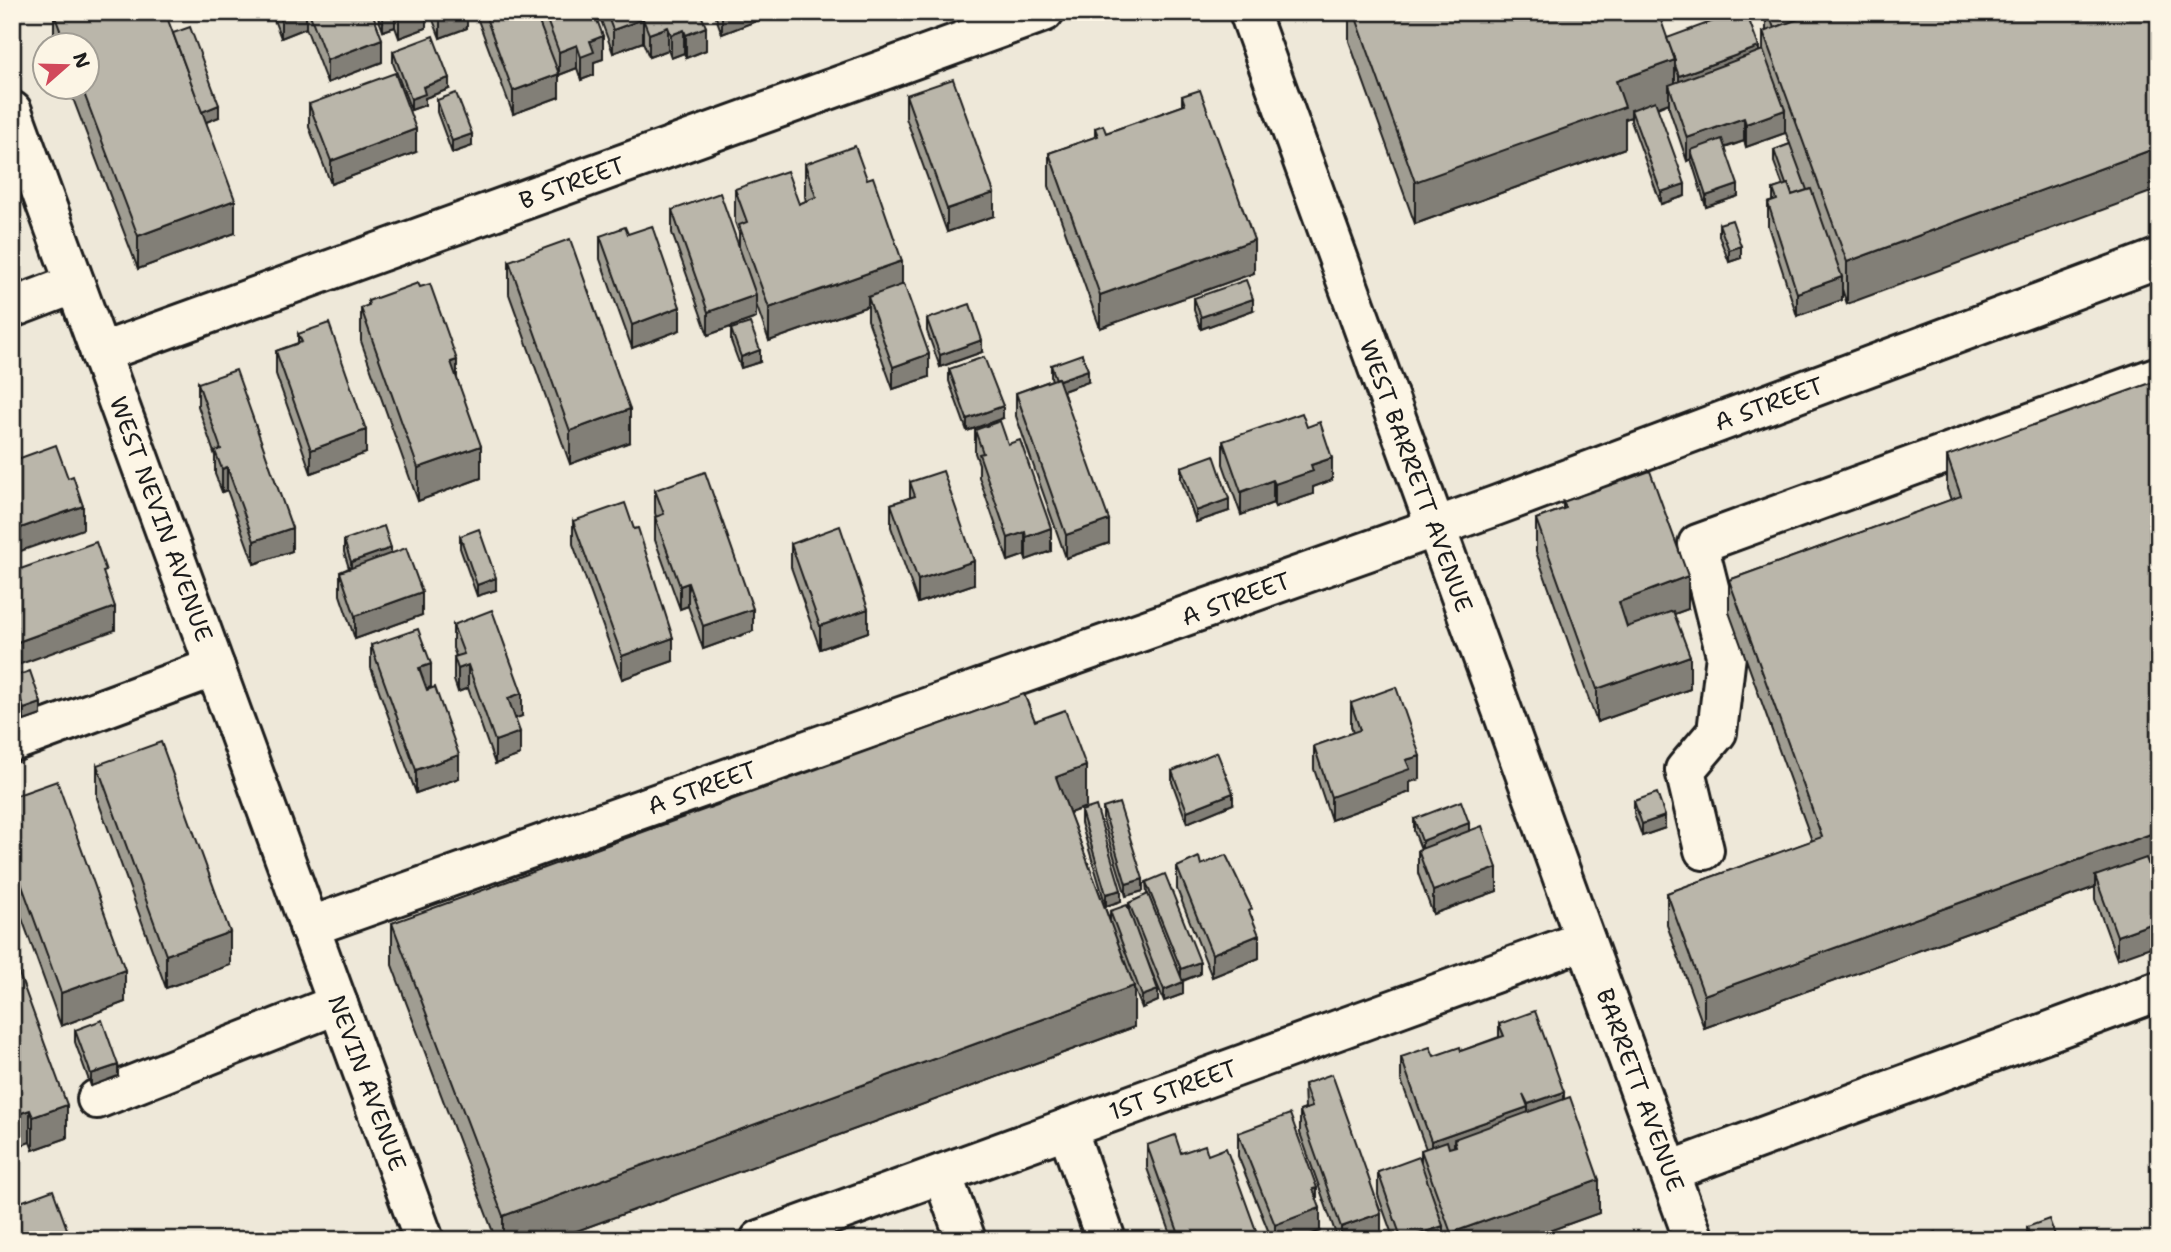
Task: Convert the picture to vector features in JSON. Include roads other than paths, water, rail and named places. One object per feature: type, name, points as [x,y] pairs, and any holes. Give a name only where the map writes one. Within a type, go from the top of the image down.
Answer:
[{"type":"street","name":"B STREET","points":[[100,353],[1044,12]]},
{"type":"street","name":"WEST BARRETT AVENUE","points":[[1249,12],[1585,940]]},
{"type":"street","name":"WEST NEVIN AVENUE","points":[[12,111],[309,927]]},
{"type":"street","name":"A STREET","points":[[309,927],[1435,528],[2159,258]]},
{"type":"street","points":[[12,308],[75,284]]},
{"type":"street","points":[[1704,850],[1685,770],[1717,732],[1726,654],[1698,544],[2159,376]]},
{"type":"street","points":[[12,742],[215,667]]},
{"type":"street","name":"NEVIN AVENUE","points":[[309,927],[424,1240]]},
{"type":"street","name":"1ST STREET","points":[[760,1240],[1585,940]]},
{"type":"street","name":"BARRETT AVENUE","points":[[1585,940],[1694,1240]]},
{"type":"street","points":[[1670,1171],[2154,993]]},
{"type":"street","points":[[97,1099],[338,1004]]},
{"type":"street","points":[[1066,1128],[1106,1240]]},
{"type":"street","points":[[942,1174],[966,1240]]}]
